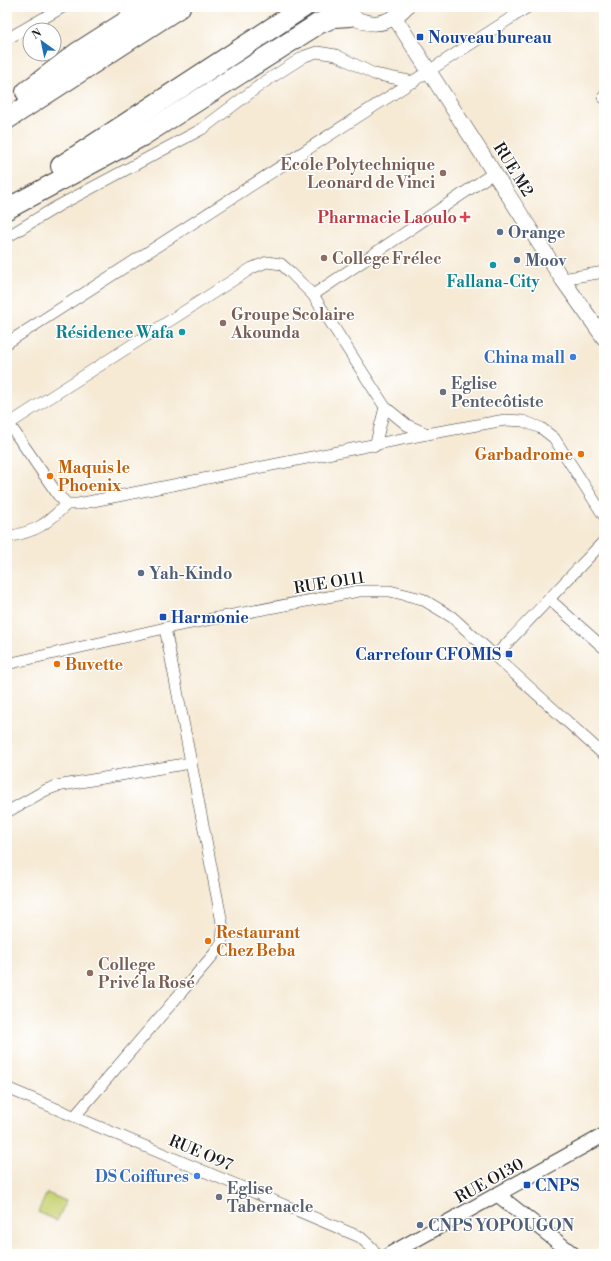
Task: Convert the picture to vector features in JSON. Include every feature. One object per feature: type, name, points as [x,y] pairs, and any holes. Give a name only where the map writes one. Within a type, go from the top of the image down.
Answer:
[{"type":"highway","points":[[7,106],[77,54],[149,7]]},
{"type":"highway","points":[[7,119],[180,7]]},
{"type":"highway","points":[[7,200],[304,7]]},
{"type":"highway","points":[[7,209],[142,136],[318,24],[344,12]]},
{"type":"main road","points":[[344,12],[368,23],[378,23],[395,18],[406,7]]},
{"type":"main road","name":"RUE M2","points":[[395,18],[562,278],[604,338]]},
{"type":"street","points":[[7,39],[63,7]]},
{"type":"street","points":[[7,343],[414,82],[528,7]]},
{"type":"street","points":[[7,237],[58,206],[202,129],[269,79],[305,56],[316,52],[336,54],[374,74],[414,82]]},
{"type":"street","points":[[313,295],[495,172]]},
{"type":"street","points":[[67,504],[58,495],[8,425],[252,268],[267,262],[281,264],[313,295],[385,407],[407,425],[427,434]]},
{"type":"street","points":[[562,278],[604,272]]},
{"type":"street","points":[[375,446],[385,407]]},
{"type":"street","points":[[7,537],[28,533],[42,526],[67,504],[78,504],[504,420],[523,421],[541,428],[554,438],[604,516]]},
{"type":"street","points":[[496,655],[550,600],[604,541]]},
{"type":"street","name":"RUE O111","points":[[7,664],[165,628],[359,591],[390,591],[422,599],[452,617],[496,655],[604,755]]},
{"type":"street","points":[[550,600],[602,642]]},
{"type":"street","points":[[75,1116],[214,954],[222,942],[223,928],[165,628]]},
{"type":"street","points":[[7,812],[46,790],[57,786],[190,763]]},
{"type":"street","name":"RUE O97","points":[[7,1088],[360,1237],[376,1254]]},
{"type":"street","name":"RUE O130","points":[[390,1254],[604,1135]]},
{"type":"street","points":[[498,1195],[573,1254]]},
{"type":"green space","points":[[47,1193],[66,1201],[57,1221],[38,1212]]},
{"type":"place","name":"Nouveau bureau","points":[[420,37]]},
{"type":"place","name":"Ecole Polytechnique Leonard de Vinci","points":[[443,173]]},
{"type":"place","name":"Pharmacie Laoulo","points":[[465,217]]},
{"type":"place","name":"Orange","points":[[500,232]]},
{"type":"place","name":"College Frélec","points":[[324,258]]},
{"type":"place","name":"Moov","points":[[517,260]]},
{"type":"place","name":"Fallana-City","points":[[493,265]]},
{"type":"place","name":"Groupe Scolaire Akounda","points":[[223,323]]},
{"type":"place","name":"Résidence Wafa","points":[[182,332]]},
{"type":"place","name":"China mall","points":[[573,357]]},
{"type":"place","name":"Eglise Pentecôtiste","points":[[443,392]]},
{"type":"place","name":"Garbadrome","points":[[581,454]]},
{"type":"place","name":"Maquis le Phoenix","points":[[50,476]]},
{"type":"place","name":"Yah-Kindo","points":[[141,573]]},
{"type":"place","name":"Harmonie","points":[[163,617]]},
{"type":"place","name":"Carrefour CFOMIS","points":[[509,654]]},
{"type":"place","name":"Buvette","points":[[57,664]]},
{"type":"place","name":"Restaurant Chez Beba","points":[[208,941]]},
{"type":"place","name":"College Privé la Rosé","points":[[90,973]]},
{"type":"place","name":"DS Coiffures","points":[[197,1176]]},
{"type":"place","name":"CNPS","points":[[527,1185]]},
{"type":"place","name":"Eglise Tabernacle","points":[[219,1197]]},
{"type":"place","name":"CNPS YOPOUGON","points":[[420,1225]]}]
